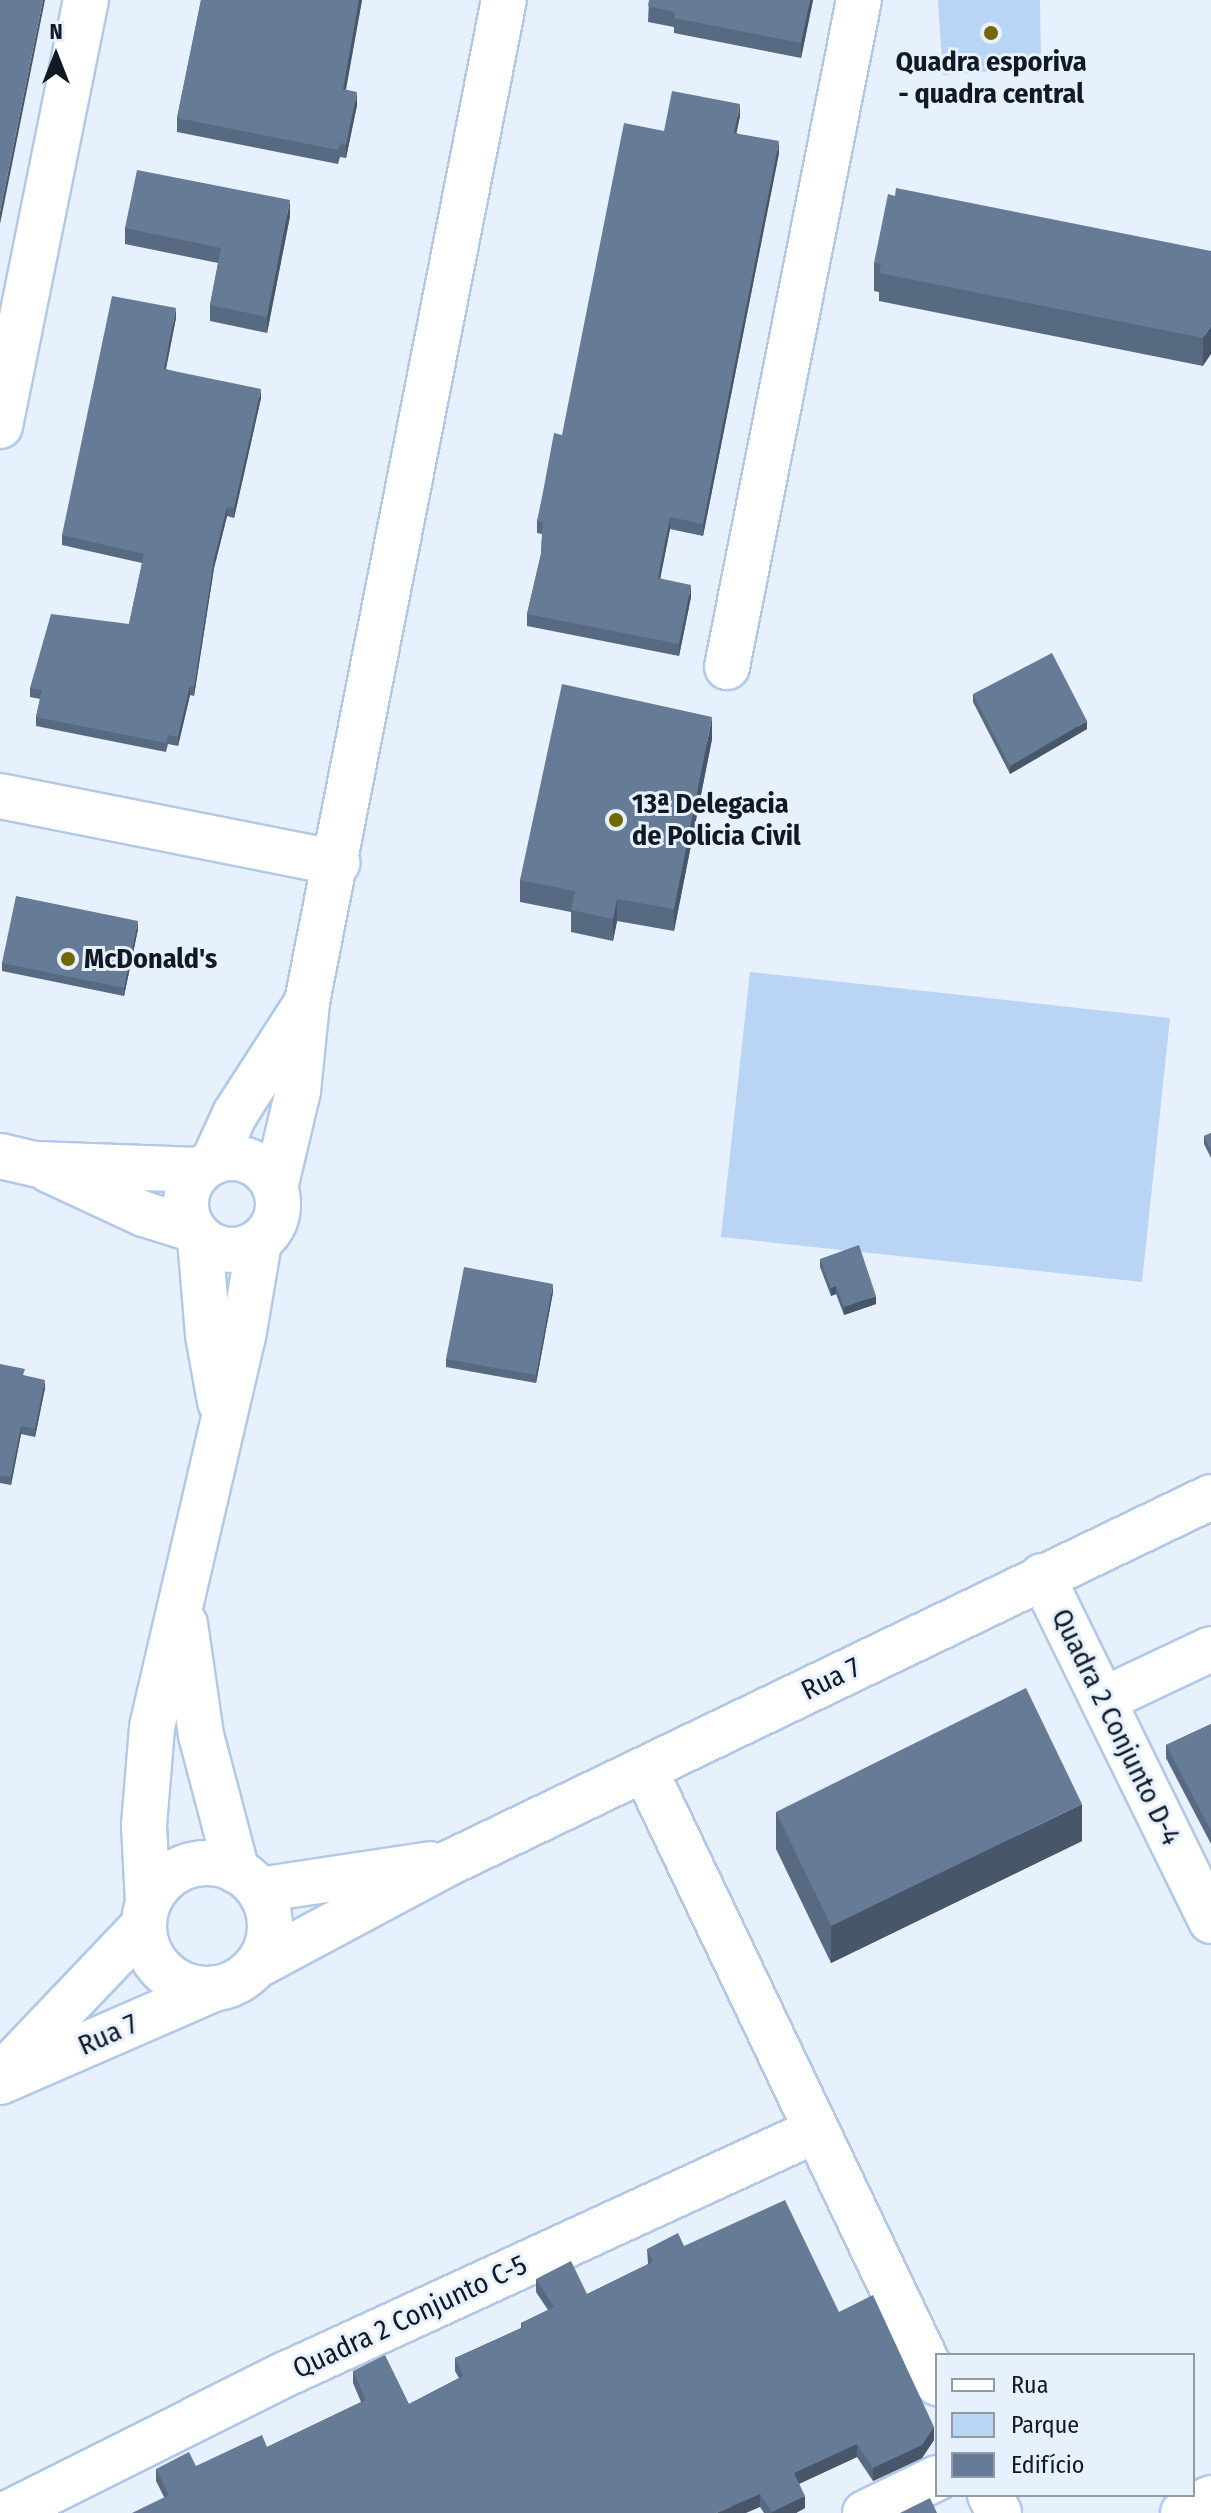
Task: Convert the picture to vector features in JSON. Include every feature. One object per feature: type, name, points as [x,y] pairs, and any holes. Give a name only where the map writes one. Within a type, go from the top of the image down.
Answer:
[{"type":"street","points":[[0,426],[86,0]]},
{"type":"street","points":[[183,1606],[201,1735],[248,1880],[270,1929],[256,1966],[216,1988],[175,1980],[147,1948],[144,1825],[152,1727],[183,1606],[222,1412],[243,1337],[259,1242],[276,1218],[275,1188],[301,1077],[307,1002],[337,863],[504,0]]},
{"type":"street","points":[[727,667],[859,0]]},
{"type":"street","points":[[0,796],[337,863]]},
{"type":"street","points":[[222,1412],[208,1335],[196,1234],[185,1198],[307,1002]]},
{"type":"street","points":[[18,1160],[206,1166],[227,1158],[256,1164],[275,1188]]},
{"type":"street","points":[[18,1160],[196,1234],[229,1251],[259,1242]]},
{"type":"street","name":"Rua 7","points":[[256,1966],[451,1862],[1211,1497]]},
{"type":"street","name":"Quadra 2 Conjunto D-4","points":[[1042,1576],[1211,1921]]},
{"type":"street","points":[[1103,1700],[1211,1649]]},
{"type":"street","points":[[645,1770],[935,2379]]},
{"type":"street","name":"Rua 7","points":[[248,1880],[451,1862]]},
{"type":"street","points":[[145,1914],[157,1886],[186,1867],[220,1864],[248,1880]]},
{"type":"street","name":"Rua 7","points":[[0,2080],[145,1914]]},
{"type":"street","name":"Rua 7","points":[[0,2080],[216,1988]]},
{"type":"street","name":"Quadra 2 Conjunto C-5","points":[[8,2513],[286,2374],[817,2130]]},
{"type":"street","points":[[865,2513],[935,2479]]},
{"type":"street","points":[[1183,2513],[1211,2498]]},
{"type":"green space","name":"Quadra esporiva - quadra central","points":[[938,0],[1040,0],[1041,67],[943,75]]},
{"type":"green space","points":[[750,972],[1170,1018],[1142,1282],[721,1237]]},
{"type":"building","points":[[0,0],[43,0],[0,212]]},
{"type":"building","points":[[201,0],[359,0],[343,89],[357,92],[346,145],[340,143],[338,150],[177,118]]},
{"type":"building","points":[[649,0],[810,0],[801,43],[674,18],[675,12],[648,6]]},
{"type":"building","points":[[672,91],[740,104],[734,133],[779,141],[703,524],[670,517],[658,578],[691,585],[679,644],[527,614],[541,554],[543,522],[537,521],[554,433],[562,435],[624,123],[664,131]]},
{"type":"building","points":[[137,170],[290,200],[267,317],[210,305],[221,248],[125,228]]},
{"type":"building","points":[[896,188],[1211,251],[1211,326],[1203,338],[879,273],[881,264],[874,263],[888,194],[895,196]]},
{"type":"building","points":[[112,296],[176,308],[164,369],[261,389],[234,508],[227,507],[214,559],[194,687],[190,686],[178,737],[168,735],[166,743],[36,717],[42,690],[30,688],[51,614],[129,624],[144,554],[62,535]]},
{"type":"building","points":[[1052,653],[1087,721],[1010,766],[973,694]]},
{"type":"building","name":"13ª Delegacia de Policia Civil","points":[[562,684],[712,717],[674,909],[617,899],[613,919],[571,910],[575,891],[520,880]]},
{"type":"building","name":"McDonald's","points":[[16,896],[138,921],[124,988],[2,963]]},
{"type":"building","points":[[1211,1133],[1211,1151],[1204,1136]]},
{"type":"building","points":[[859,1245],[876,1296],[844,1307],[836,1286],[831,1288],[820,1259]]},
{"type":"building","points":[[464,1267],[553,1284],[536,1375],[446,1359]]},
{"type":"building","points":[[0,1364],[25,1369],[23,1375],[45,1380],[35,1429],[21,1426],[11,1477],[0,1476]]},
{"type":"building","points":[[1026,1688],[1082,1804],[831,1926],[776,1812]]},
{"type":"building","points":[[1211,1724],[1211,1831],[1166,1745]]},
{"type":"building","points":[[785,2200],[839,2312],[873,2295],[934,2427],[922,2445],[873,2468],[857,2444],[794,2473],[805,2496],[772,2512],[760,2494],[716,2513],[132,2513],[169,2495],[156,2469],[189,2452],[196,2466],[262,2435],[267,2447],[366,2400],[353,2371],[385,2355],[409,2404],[463,2376],[455,2358],[523,2328],[521,2323],[554,2307],[536,2279],[571,2261],[587,2294],[653,2262],[647,2249],[678,2233],[684,2246]]},
{"type":"building","points":[[930,2498],[937,2513],[900,2513]]},
{"type":"place","name":"Quadra esporiva - quadra central","points":[[991,33]]},
{"type":"place","name":"13ª Delegacia de Policia Civil","points":[[616,820]]},
{"type":"place","name":"McDonald's","points":[[68,959]]}]
